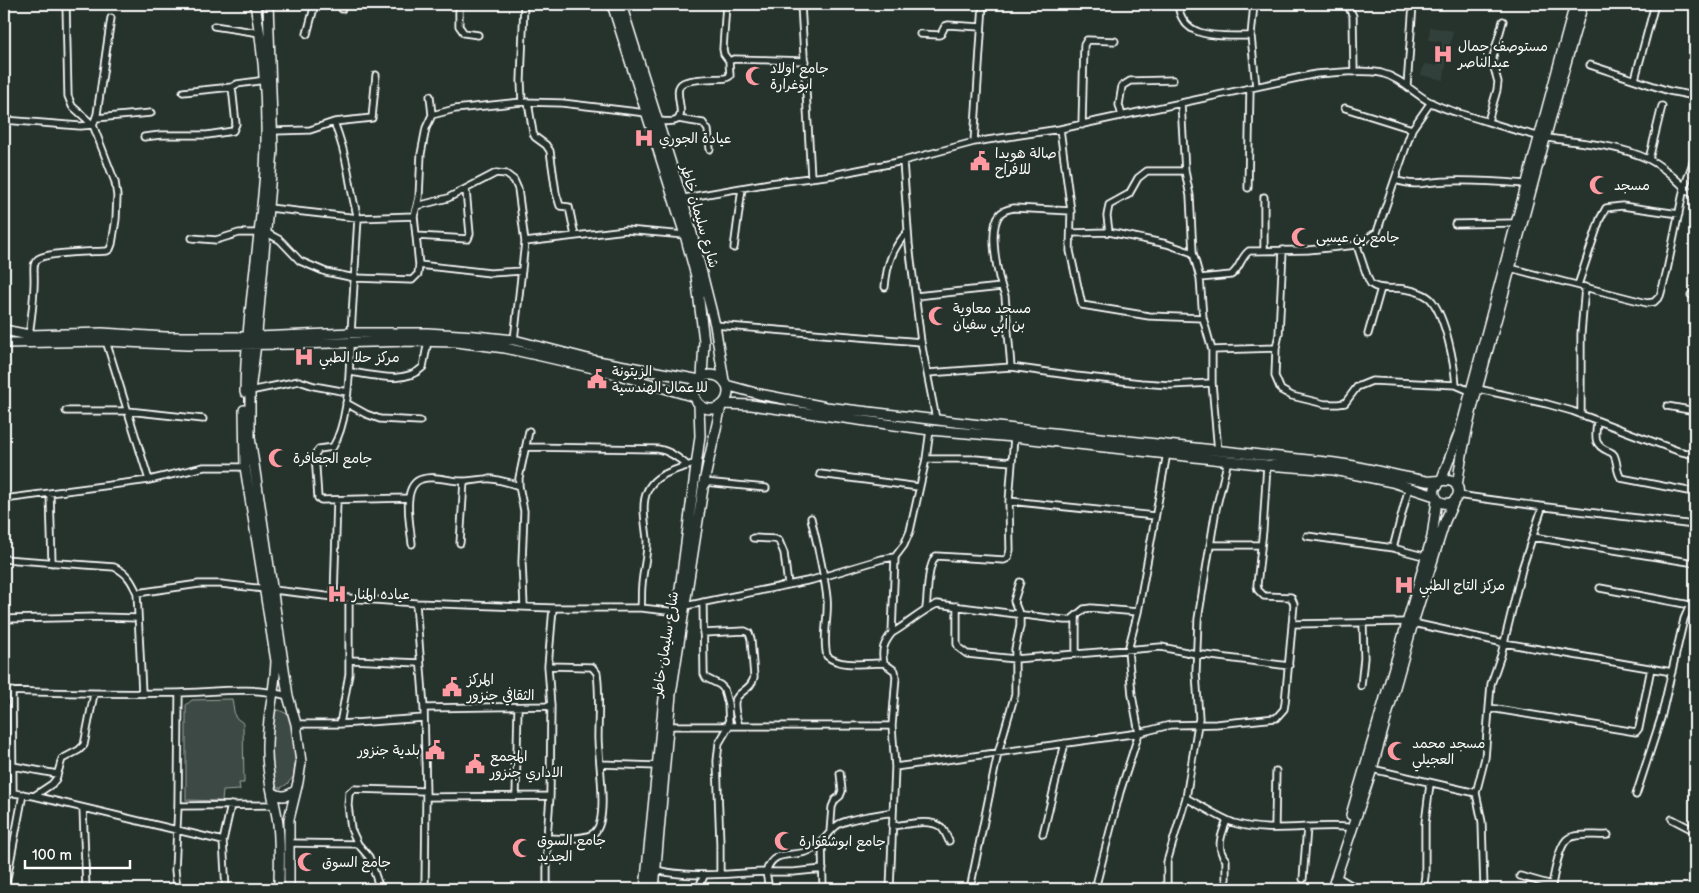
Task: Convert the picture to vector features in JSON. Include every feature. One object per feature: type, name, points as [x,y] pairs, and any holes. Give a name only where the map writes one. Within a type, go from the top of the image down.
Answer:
[{"type":"main road","points":[[255,4],[265,80],[266,108],[263,233],[253,340],[250,437],[288,696],[296,724],[301,762],[289,819],[289,889]]},
{"type":"main road","points":[[263,233],[269,208],[273,131],[268,4]]},
{"type":"main road","name":"شارع سليمان خاطر","points":[[612,4],[646,113],[678,199],[696,276],[703,324],[704,342],[701,379]]},
{"type":"main road","name":"شارع سليمان خاطر","points":[[621,4],[657,121],[715,325],[725,383]]},
{"type":"main road","points":[[1332,889],[1372,769],[1427,557],[1432,537],[1436,498],[1435,488],[1441,481],[1474,390],[1510,268],[1575,4]]},
{"type":"main road","points":[[1327,889],[1410,623],[1445,521],[1457,494],[1474,390],[1515,223],[1583,4]]},
{"type":"main road","points":[[4,330],[29,335],[102,334],[350,343],[456,342],[505,348],[602,370],[697,400],[708,409],[722,405],[751,405],[930,430],[1014,437],[1267,465],[1334,470],[1409,487],[1446,504],[1457,494]]},
{"type":"main road","points":[[4,343],[106,341],[187,345],[351,333],[427,333],[514,340],[592,360],[701,379]]},
{"type":"main road","points":[[253,340],[245,388],[244,451],[263,588],[276,661],[266,751],[278,829],[279,889]]},
{"type":"main road","points":[[697,400],[695,386],[701,379],[711,375],[716,376],[725,383],[759,394],[826,407],[1326,462],[1427,481],[1450,481],[1457,494]]},
{"type":"main road","points":[[722,405],[728,396],[725,383]]},
{"type":"main road","name":"شارع سليمان خاطر","points":[[654,889],[693,465],[700,436],[697,400]]},
{"type":"main road","name":"شارع سليمان خاطر","points":[[646,889],[665,688],[704,482],[722,405]]},
{"type":"main road","points":[[272,792],[284,797],[296,791]]},
{"type":"street","points":[[29,335],[35,294],[34,264],[37,259],[50,255],[107,251],[112,244],[117,196],[114,182],[93,126],[72,106],[68,96],[66,4]]},
{"type":"street","points":[[307,34],[315,4]]},
{"type":"street","points":[[459,4],[459,26],[464,33],[478,35]]},
{"type":"street","points":[[524,4],[521,81],[525,102],[533,134],[550,151],[556,193],[560,206],[569,207],[575,236]]},
{"type":"street","points":[[678,119],[680,114],[680,86],[683,83],[730,76],[730,61],[724,54],[723,49],[726,4]]},
{"type":"street","points":[[801,4],[811,177]]},
{"type":"street","points":[[974,142],[983,4]]},
{"type":"street","points":[[1178,4],[1179,12],[1186,24],[1196,31],[1214,35],[1251,36]]},
{"type":"street","points":[[1248,188],[1253,88],[1251,36],[1254,4]]},
{"type":"street","points":[[1346,4],[1353,16],[1355,32],[1354,72]]},
{"type":"street","points":[[1407,86],[1412,4]]},
{"type":"street","points":[[1635,79],[1655,4]]},
{"type":"street","points":[[93,126],[96,118],[111,18]]},
{"type":"street","points":[[1488,122],[1498,82],[1493,58],[1503,21]]},
{"type":"street","points":[[920,34],[938,36],[945,26],[948,25],[981,27]]},
{"type":"street","points":[[214,26],[260,33]]},
{"type":"street","points":[[1082,125],[1084,45],[1087,40],[1092,39],[1114,41]]},
{"type":"street","points":[[730,61],[734,59],[805,61]]},
{"type":"street","points":[[1590,65],[1669,91],[1695,96]]},
{"type":"street","points":[[678,199],[833,175],[903,161],[974,142],[1082,125],[1316,74],[1354,72],[1382,74],[1407,86],[1431,102],[1488,122],[1542,137],[1620,149],[1649,159],[1665,169],[1695,196]]},
{"type":"street","points":[[273,131],[310,130],[334,122],[372,118],[376,75]]},
{"type":"street","points":[[183,92],[232,87],[236,84],[265,80]]},
{"type":"street","points":[[1122,116],[1119,105],[1122,86],[1130,81],[1173,80]]},
{"type":"street","points":[[144,137],[207,135],[233,131],[236,124],[232,87]]},
{"type":"street","points":[[192,238],[216,240],[239,233],[263,233],[280,240],[300,261],[326,272],[355,278],[412,280],[418,274],[420,264],[414,216],[420,188],[421,154],[426,128],[432,116],[430,96]]},
{"type":"street","points":[[432,116],[455,109],[525,102],[562,103],[646,113]]},
{"type":"street","points":[[1200,278],[1231,276],[1249,251],[1308,250],[1357,245],[1377,232],[1412,129],[1431,102]]},
{"type":"street","points":[[1181,104],[1185,171],[1190,196],[1194,253],[1200,278],[1203,318],[1212,350],[1212,383],[1218,450]]},
{"type":"street","points":[[1649,159],[1662,106]]},
{"type":"street","points":[[1345,108],[1384,122],[1412,129]]},
{"type":"street","points":[[96,118],[151,113]]},
{"type":"street","points":[[657,121],[678,119],[702,123],[708,130],[710,149]]},
{"type":"street","points":[[4,120],[93,126]]},
{"type":"street","points":[[334,122],[348,170],[358,218],[351,333]]},
{"type":"street","points":[[1060,129],[1071,211],[1072,233],[1070,252],[1082,305],[1149,316],[1203,318]]},
{"type":"street","points":[[1510,268],[1647,303],[1658,299],[1666,275],[1684,188],[1695,157]]},
{"type":"street","points":[[903,161],[908,230],[921,342],[936,419]]},
{"type":"street","points":[[1109,232],[1107,216],[1109,205],[1129,194],[1142,174],[1148,171],[1185,171]]},
{"type":"street","points":[[417,206],[448,198],[496,174],[501,173],[511,177],[518,189],[525,242],[514,340]]},
{"type":"street","points":[[1396,180],[1415,185],[1452,181],[1526,184]]},
{"type":"street","points":[[734,248],[742,188]]},
{"type":"street","points":[[416,236],[468,239],[470,234],[466,190]]},
{"type":"street","points":[[1264,197],[1264,250]]},
{"type":"street","points":[[1578,285],[1600,219],[1606,208],[1622,206],[1679,214]]},
{"type":"street","points":[[269,208],[358,218],[414,216]]},
{"type":"street","points":[[1011,367],[1005,296],[1001,288],[995,251],[994,226],[1000,213],[1007,209],[1071,211]]},
{"type":"street","points":[[1455,224],[1515,223]]},
{"type":"street","points":[[525,242],[626,230],[685,235]]},
{"type":"street","points":[[885,287],[890,259],[899,241],[908,230]]},
{"type":"street","points":[[1072,233],[1109,232],[1167,244],[1194,253]]},
{"type":"street","points":[[1357,245],[1365,267],[1367,280],[1375,286],[1410,290],[1428,297],[1432,301],[1444,328],[1454,365],[1456,385]]},
{"type":"street","points":[[1283,250],[1275,376],[1281,390],[1292,396],[1325,404],[1345,403],[1357,387],[1372,381],[1456,385],[1547,404],[1678,451],[1695,455]]},
{"type":"street","points":[[420,264],[477,272],[522,271]]},
{"type":"street","points":[[1582,415],[1581,340],[1585,287]]},
{"type":"street","points":[[916,296],[1001,288]]},
{"type":"street","points":[[1368,334],[1381,288]]},
{"type":"street","points":[[715,325],[921,342]]},
{"type":"street","points":[[106,341],[149,480]]},
{"type":"street","points":[[350,372],[408,377],[423,367],[428,341]]},
{"type":"street","points":[[350,343],[350,372],[346,403],[335,445],[332,448],[317,450],[314,458],[318,498],[321,500],[408,498]]},
{"type":"street","points":[[1212,350],[1276,348]]},
{"type":"street","points":[[928,373],[1011,367],[1141,383],[1212,383]]},
{"type":"street","points":[[250,391],[299,381],[314,386],[347,392]]},
{"type":"street","points":[[346,403],[380,419],[420,421]]},
{"type":"street","points":[[1667,406],[1695,411]]},
{"type":"street","points":[[66,411],[128,411],[203,419]]},
{"type":"street","points":[[1597,421],[1596,442],[1598,446],[1612,453],[1615,457],[1618,474],[1621,478],[1688,491],[1692,490]]},
{"type":"street","points":[[137,592],[199,584],[221,584],[334,597],[416,603],[553,608],[681,609],[703,602],[788,585],[895,557],[899,554],[910,531],[926,459],[930,430]]},
{"type":"street","points":[[524,606],[522,562],[524,511],[519,486],[521,464],[529,431]]},
{"type":"street","points":[[926,608],[930,574],[933,560],[936,556],[1004,560],[1008,558],[1010,550],[1009,501],[1014,437]]},
{"type":"street","points":[[526,448],[658,449],[693,465]]},
{"type":"street","points":[[1094,889],[1138,733],[1128,650],[1138,612],[1167,453]]},
{"type":"street","points":[[926,459],[975,459],[1012,462]]},
{"type":"street","points":[[1167,885],[1167,862],[1186,798],[1199,712],[1196,654],[1198,619],[1216,509],[1228,460]]},
{"type":"street","points":[[641,608],[647,548],[644,509],[645,494],[648,488],[666,472],[693,465]]},
{"type":"street","points":[[895,767],[1138,733],[1170,725],[1197,725],[1276,718],[1284,709],[1294,604],[1291,597],[1264,596],[1258,590],[1256,578],[1261,545],[1267,465]]},
{"type":"street","points":[[4,499],[149,480],[204,467],[245,467]]},
{"type":"street","points":[[820,474],[919,487]]},
{"type":"street","points":[[412,544],[408,498],[415,484],[422,479],[464,482],[492,479],[519,486]]},
{"type":"street","points":[[460,543],[464,482]]},
{"type":"street","points":[[704,482],[766,488]]},
{"type":"street","points":[[1393,548],[1409,487]]},
{"type":"street","points":[[50,494],[52,563]]},
{"type":"street","points":[[1457,494],[1542,508],[1598,512],[1695,525]]},
{"type":"street","points":[[334,597],[337,500]]},
{"type":"street","points":[[1009,501],[1155,516]]},
{"type":"street","points":[[1484,889],[1482,822],[1476,793],[1485,758],[1491,684],[1504,642],[1522,569],[1542,508]]},
{"type":"street","points":[[811,518],[824,576],[827,599],[828,622],[825,640],[827,656],[840,663],[884,663],[894,671],[896,677],[892,726],[895,767],[890,889]]},
{"type":"street","points":[[1307,536],[1393,548],[1427,557]]},
{"type":"street","points":[[1533,537],[1695,563]]},
{"type":"street","points":[[753,538],[775,539],[779,541],[784,553],[788,585]]},
{"type":"street","points":[[1210,545],[1261,545]]},
{"type":"street","points":[[892,633],[895,557]]},
{"type":"street","points":[[4,559],[114,567],[125,572],[137,592],[142,693]]},
{"type":"street","points":[[970,889],[998,753],[1015,694],[1016,640],[1020,626],[1020,616],[1014,602],[1020,582]]},
{"type":"street","points":[[1600,588],[1692,605],[1679,637],[1661,718],[1636,795]]},
{"type":"street","points":[[340,724],[350,660],[349,598]]},
{"type":"street","points":[[703,602],[704,674],[706,678],[724,689],[728,704],[729,726],[719,743],[718,751],[720,874]]},
{"type":"street","points":[[416,603],[424,708],[426,794],[425,889]]},
{"type":"street","points":[[884,663],[883,649],[885,641],[892,633],[926,608],[937,604],[1020,616],[1064,620],[1072,620],[1084,609],[1091,608],[1138,612]]},
{"type":"street","points":[[957,606],[956,637],[959,648],[967,654],[1015,659],[1161,647],[1196,654],[1289,666]]},
{"type":"street","points":[[547,889],[551,706],[548,666],[553,608]]},
{"type":"street","points":[[1076,617],[1076,654]]},
{"type":"street","points":[[4,619],[138,618]]},
{"type":"street","points":[[1361,686],[1364,658],[1363,622]]},
{"type":"street","points":[[1292,624],[1410,623],[1672,672]]},
{"type":"street","points":[[703,633],[745,631],[749,633],[754,677],[750,687],[736,698],[734,703],[739,726]]},
{"type":"street","points":[[350,660],[420,663]]},
{"type":"street","points":[[547,838],[592,835],[597,830],[601,816],[602,798],[598,740],[598,679],[595,669],[585,666],[548,666]]},
{"type":"street","points":[[1490,708],[1636,732],[1639,728],[1651,668]]},
{"type":"street","points":[[4,691],[94,694],[238,690],[288,696]]},
{"type":"street","points":[[12,692],[13,793]]},
{"type":"street","points":[[177,889],[175,870],[178,806],[179,693]]},
{"type":"street","points":[[34,796],[52,784],[62,759],[79,750],[84,745],[94,694]]},
{"type":"street","points":[[424,708],[551,706]]},
{"type":"street","points":[[516,796],[518,707]]},
{"type":"street","points":[[296,724],[340,724],[424,718]]},
{"type":"street","points":[[668,726],[892,726]]},
{"type":"street","points":[[1043,834],[1065,744]]},
{"type":"street","points":[[600,764],[658,766]]},
{"type":"street","points":[[13,766],[57,774]]},
{"type":"street","points":[[1372,769],[1430,784],[1476,793]]},
{"type":"street","points":[[1276,771],[1276,828]]},
{"type":"street","points":[[830,832],[832,808],[842,791],[840,773]]},
{"type":"street","points":[[1423,889],[1425,876],[1425,823],[1430,784]]},
{"type":"street","points":[[380,889],[368,857],[358,844],[351,829],[348,798],[351,790],[426,794],[550,796]]},
{"type":"street","points":[[4,797],[13,793],[34,796],[223,841]]},
{"type":"street","points":[[5,889],[24,794]]},
{"type":"street","points":[[1186,798],[1236,824],[1276,828],[1347,827]]},
{"type":"street","points":[[226,889],[223,841],[231,805]]},
{"type":"street","points":[[178,806],[274,805]]},
{"type":"street","points":[[83,808],[86,889]]},
{"type":"street","points":[[770,889],[766,872],[774,857],[814,849],[840,824],[893,812]]},
{"type":"street","points":[[1672,819],[1695,831]]},
{"type":"street","points":[[1226,879],[1226,860],[1221,855],[1220,847],[1221,835],[1227,820]]},
{"type":"street","points":[[892,826],[936,824],[942,828],[949,842]]},
{"type":"street","points":[[1303,879],[1307,828]]},
{"type":"street","points":[[1520,876],[1552,887],[1560,850],[1565,841],[1576,837],[1608,835]]},
{"type":"street","points":[[822,840],[823,889]]},
{"type":"street","points":[[288,843],[358,844]]},
{"type":"street","points":[[656,870],[677,875],[704,876],[823,869]]},
{"type":"street","points":[[698,889],[704,876]]},
{"type":"street","points":[[1336,876],[1358,889],[1368,889]]},
{"type":"shaded area","name":"مستوصف جمال عبدالناصر","points":[[1430,27],[1453,31],[1443,80],[1421,75],[1424,64],[1437,66],[1439,49],[1441,49],[1442,42],[1429,40]]},
{"type":"shaded area","points":[[232,699],[235,717],[243,723],[244,783],[239,783],[240,790],[223,791],[222,801],[186,800],[186,705],[192,700]]},
{"type":"shaded area","points":[[279,710],[289,715],[295,732],[295,775],[287,784],[277,788],[272,785],[270,776],[272,712]]},
{"type":"place","name":"مستوصف جمال عبدالناصر","points":[[1443,54]]},
{"type":"place","name":"جامع اولاد ابوغرارة","points":[[755,76]]},
{"type":"place","name":"عيادة الجوري","points":[[644,138]]},
{"type":"place","name":"صالة هويدا للافراح","points":[[980,161]]},
{"type":"place","name":"مسجد","points":[[1599,185]]},
{"type":"place","name":"جامع بن عيسى","points":[[1301,237]]},
{"type":"place","name":"مسجد معاوية بن ابي سفيان","points":[[938,316]]},
{"type":"place","name":"مركز حلا الطبي","points":[[304,357]]},
{"type":"place","name":"الزيتونة للاعمال الهندسية","points":[[597,379]]},
{"type":"place","name":"جامع الجعافرة","points":[[278,458]]},
{"type":"place","name":"مركز التاج الطبي","points":[[1404,585]]},
{"type":"place","name":"عياده المنار","points":[[337,594]]},
{"type":"place","name":"المركز الثقافي جنزور","points":[[452,687]]},
{"type":"place","name":"بلدية جنزور","points":[[435,750]]},
{"type":"place","name":"مسجد محمد العجيلي","points":[[1397,751]]},
{"type":"place","name":"المجمع الاداري جنزور","points":[[475,764]]},
{"type":"place","name":"جامع ابوشقوارة","points":[[784,841]]},
{"type":"place","name":"جامع السوق الجديد","points":[[522,848]]},
{"type":"place","name":"جامع السوق","points":[[307,862]]}]
